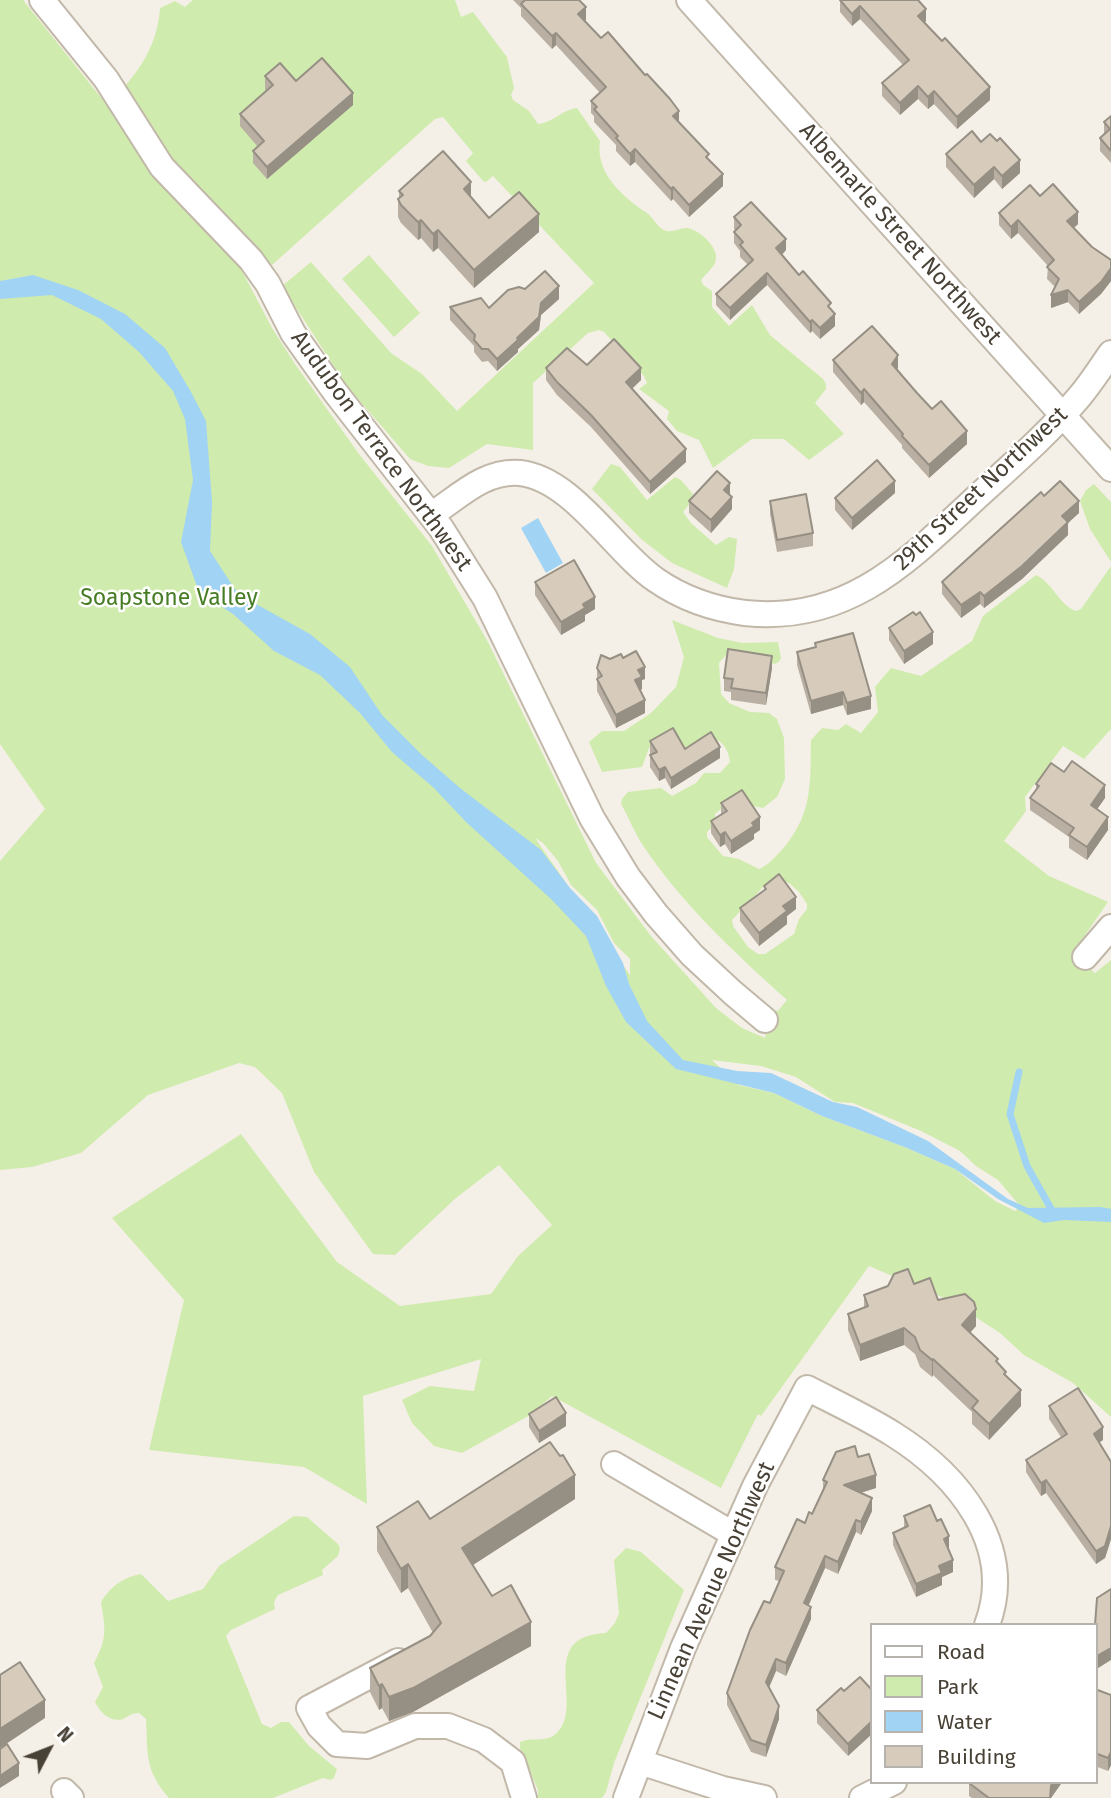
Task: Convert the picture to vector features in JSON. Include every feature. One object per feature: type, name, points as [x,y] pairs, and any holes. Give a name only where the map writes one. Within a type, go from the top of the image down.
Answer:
[{"type":"street","name":"Audubon Terrace Northwest","points":[[42,0],[106,79],[162,167],[251,260],[268,284],[293,333],[377,449],[431,515],[485,598],[587,809],[628,877],[692,955],[765,1020]]},
{"type":"street","name":"Albemarle Street Northwest","points":[[689,0],[1111,469]]},
{"type":"street","name":"29th Street Northwest","points":[[431,515],[479,481],[503,474],[530,475],[559,489],[587,513],[636,565],[659,582],[687,597],[731,611],[771,614],[803,612],[849,597],[891,573],[915,554],[1063,415],[1082,394],[1111,353]]},
{"type":"street","points":[[1085,957],[1111,927]]},
{"type":"street","name":"Linnean Avenue Northwest","points":[[626,1798],[682,1648],[759,1478],[807,1388],[904,1441],[945,1474],[971,1505],[986,1533],[993,1555],[995,1590],[987,1623]]},
{"type":"street","points":[[614,1464],[733,1534]]},
{"type":"street","points":[[423,1647],[309,1708],[319,1726],[337,1744],[367,1745],[415,1726],[448,1727],[484,1740],[513,1762],[524,1798]]},
{"type":"street","points":[[640,1762],[723,1789],[764,1798]]},
{"type":"street","points":[[862,1798],[890,1784]]},
{"type":"green space","name":"Soapstone Valley","points":[[0,0],[23,0],[119,120],[154,177],[240,267],[272,328],[295,364],[359,454],[432,546],[488,642],[596,863],[651,936],[716,1008],[742,1028],[765,1038],[770,1009],[778,1011],[787,1000],[729,946],[675,889],[641,842],[621,804],[628,792],[661,788],[672,796],[696,783],[704,773],[720,773],[730,762],[727,750],[712,737],[691,753],[674,735],[649,748],[642,767],[602,772],[589,742],[602,731],[624,731],[651,713],[676,687],[684,657],[672,620],[718,638],[743,643],[778,642],[781,658],[774,664],[751,656],[726,655],[719,663],[721,694],[729,703],[750,712],[769,713],[777,719],[784,738],[785,779],[777,797],[763,808],[752,806],[744,796],[727,804],[715,814],[716,823],[707,832],[707,837],[723,856],[739,859],[759,869],[780,852],[799,825],[808,799],[811,740],[822,728],[838,730],[846,724],[861,733],[878,712],[875,687],[891,668],[921,676],[972,641],[983,616],[1036,575],[1070,608],[1076,611],[1081,609],[1111,566],[1111,729],[1084,759],[1063,746],[1025,797],[1026,811],[1004,841],[1049,876],[1108,902],[1072,954],[1095,973],[1111,960],[1111,1417],[1073,1383],[1024,1355],[1000,1333],[951,1301],[869,1266],[761,1416],[758,1414],[721,1488],[552,1396],[530,1415],[462,1453],[434,1446],[412,1423],[402,1400],[430,1386],[474,1391],[481,1359],[363,1396],[367,1504],[304,1467],[149,1450],[184,1300],[112,1218],[241,1134],[337,1262],[400,1306],[491,1294],[518,1256],[552,1225],[499,1165],[456,1198],[395,1255],[373,1254],[314,1172],[282,1093],[255,1067],[239,1063],[148,1095],[81,1153],[32,1167],[0,1170],[0,861],[45,809],[0,744]],"holes":[[[535,838],[543,843],[558,861],[571,885],[597,910],[614,943],[630,959],[630,975]],[[777,880],[789,883],[799,892],[807,904],[807,909],[799,919],[794,934],[765,954],[758,954],[748,947],[733,926],[732,920],[763,887]],[[712,1060],[761,1066],[796,1077],[835,1102],[853,1103],[921,1131],[960,1151],[976,1166],[998,1180],[1020,1206],[1015,1211],[995,1201],[955,1169],[907,1148],[822,1116],[774,1093],[739,1085]]]},
{"type":"green space","points":[[193,0],[455,0],[461,17],[473,12],[507,57],[514,88],[511,95],[513,100],[529,111],[538,124],[577,108],[600,141],[602,164],[620,192],[662,229],[669,231],[688,228],[709,241],[715,252],[715,263],[701,280],[703,285],[712,291],[712,307],[729,326],[752,305],[770,335],[823,379],[826,389],[815,403],[844,434],[809,460],[784,439],[752,439],[713,468],[699,440],[677,431],[667,419],[669,411],[639,389],[647,383],[644,376],[604,332],[599,330],[588,333],[533,383],[533,450],[487,444],[449,468],[428,466],[410,459],[346,385],[282,286],[311,262],[391,353],[422,374],[457,411],[594,283],[493,176],[486,182],[483,181],[466,161],[473,153],[443,117],[435,119],[272,265],[264,261],[239,229],[178,169],[125,86],[149,50],[160,8],[175,1],[185,7]]},
{"type":"green space","points":[[369,255],[420,313],[394,337],[342,279]]},
{"type":"green space","points":[[611,464],[620,467],[647,500],[675,477],[681,480],[693,494],[691,502],[683,512],[691,523],[716,545],[729,537],[737,539],[734,569],[727,588],[672,563],[641,539],[592,489]]},
{"type":"green space","points":[[1094,484],[1111,502],[1111,562],[1090,529],[1080,501],[1086,490]]},
{"type":"green space","points":[[294,1516],[307,1517],[338,1544],[338,1556],[322,1570],[323,1575],[278,1595],[274,1602],[275,1609],[231,1630],[226,1636],[262,1724],[271,1728],[281,1722],[289,1722],[309,1746],[337,1769],[334,1778],[323,1778],[273,1798],[169,1798],[151,1769],[146,1719],[139,1713],[118,1720],[110,1718],[95,1702],[103,1687],[94,1663],[102,1646],[104,1633],[101,1602],[118,1584],[141,1574],[168,1601],[203,1589],[219,1566]]},
{"type":"green space","points":[[626,1548],[641,1552],[684,1590],[602,1798],[538,1798],[538,1790],[520,1748],[520,1742],[549,1738],[563,1725],[566,1710],[566,1660],[572,1647],[584,1637],[606,1633],[615,1623],[619,1613],[614,1560]]},
{"type":"water","points":[[33,275],[78,290],[125,314],[165,348],[206,421],[212,502],[210,551],[238,594],[310,634],[350,667],[382,715],[422,755],[541,850],[570,888],[597,916],[623,963],[629,984],[647,1021],[683,1060],[737,1071],[771,1073],[833,1102],[857,1107],[928,1141],[1008,1199],[1028,1208],[1101,1207],[1111,1209],[1111,1222],[1064,1220],[1044,1223],[998,1199],[955,1169],[907,1148],[822,1116],[774,1093],[676,1069],[626,1022],[606,986],[586,936],[551,899],[392,752],[360,713],[320,675],[274,651],[233,614],[199,592],[181,542],[193,480],[185,419],[173,391],[139,352],[101,319],[52,295],[0,299],[0,281]]},
{"type":"water","points":[[538,518],[563,563],[546,573],[521,528]]},
{"type":"building","points":[[525,0],[579,0],[586,7],[578,14],[601,38],[608,32],[670,99],[679,111],[673,116],[709,154],[706,157],[723,174],[689,205],[635,149],[630,154],[594,109],[597,107],[591,101],[606,87],[556,33],[552,36],[521,4]]},
{"type":"building","points":[[840,0],[918,0],[926,9],[918,16],[942,41],[945,38],[990,87],[957,117],[934,91],[928,97],[918,86],[900,103],[882,83],[909,60],[860,6],[852,14]]},
{"type":"building","points":[[322,58],[353,93],[267,167],[253,151],[264,141],[240,114],[273,85],[265,76],[280,63],[296,81]]},
{"type":"building","points":[[1111,116],[1111,151],[1100,138],[1110,129],[1104,122]]},
{"type":"building","points":[[972,131],[981,142],[990,134],[997,141],[1000,138],[1020,160],[1002,176],[994,167],[974,185],[946,154]]},
{"type":"building","points":[[443,151],[471,182],[464,189],[489,218],[519,192],[539,214],[474,270],[438,230],[433,234],[421,220],[418,222],[401,205],[398,199],[403,195],[399,191]]},
{"type":"building","points":[[1053,184],[1078,212],[1067,221],[1092,247],[1111,260],[1111,268],[1101,282],[1079,302],[1068,290],[1051,295],[1059,279],[1047,267],[1054,260],[1018,220],[1011,227],[999,213],[1030,185],[1040,196]]},
{"type":"building","points":[[751,202],[786,239],[776,248],[799,275],[803,271],[831,303],[828,306],[835,314],[820,328],[812,320],[810,322],[767,273],[730,308],[716,294],[753,260],[740,245],[743,242],[734,232],[741,225],[734,217]]},
{"type":"building","points":[[545,271],[559,286],[541,303],[539,317],[497,359],[488,349],[482,349],[474,340],[475,335],[450,307],[481,298],[489,308],[508,290],[519,287],[525,289]]},
{"type":"building","points":[[872,326],[898,355],[892,364],[917,393],[932,409],[941,401],[967,431],[929,465],[864,389],[861,393],[833,360]]},
{"type":"building","points":[[614,339],[641,368],[626,382],[686,449],[650,482],[546,368],[567,348],[587,365]]},
{"type":"building","points":[[877,460],[895,481],[852,518],[835,498]]},
{"type":"building","points":[[717,471],[730,483],[724,490],[732,497],[711,520],[689,501]]},
{"type":"building","points":[[1060,481],[1079,501],[1062,516],[1068,522],[1022,566],[984,596],[980,592],[961,605],[942,582],[1041,492],[1044,496]]},
{"type":"building","points":[[806,494],[813,533],[777,540],[770,501]]},
{"type":"building","points":[[574,560],[595,597],[583,604],[585,608],[561,622],[535,582]]},
{"type":"building","points":[[913,612],[916,615],[920,612],[933,632],[904,651],[889,628]]},
{"type":"building","points":[[853,633],[871,696],[847,703],[843,692],[811,701],[797,652],[816,647],[815,643]]},
{"type":"building","points":[[728,649],[772,656],[766,693],[731,688],[733,679],[724,678]]},
{"type":"building","points":[[636,651],[645,667],[638,670],[642,677],[635,680],[645,700],[616,715],[597,679],[602,676],[597,668],[601,655],[610,659],[621,654],[623,658]]},
{"type":"building","points":[[673,728],[685,749],[711,732],[720,747],[671,778],[665,767],[659,770],[650,755],[657,752],[650,741]]},
{"type":"building","points":[[1072,761],[1105,785],[1091,805],[1108,817],[1087,847],[1069,835],[1074,828],[1030,798],[1051,763],[1064,772]]},
{"type":"building","points":[[742,790],[760,817],[752,823],[754,826],[731,841],[725,832],[720,835],[711,821],[727,811],[721,803]]},
{"type":"building","points":[[779,874],[796,897],[783,906],[787,911],[759,933],[740,908],[766,889],[764,886]]},
{"type":"building","points":[[908,1269],[914,1284],[930,1278],[938,1300],[965,1294],[974,1302],[976,1309],[962,1325],[998,1359],[996,1361],[1006,1372],[1004,1374],[1021,1390],[989,1424],[972,1408],[978,1401],[920,1350],[915,1337],[904,1328],[860,1345],[848,1314],[868,1306],[864,1295],[888,1286],[894,1274]]},
{"type":"building","points":[[1078,1388],[1103,1427],[1094,1434],[1111,1462],[1111,1526],[1105,1546],[1096,1551],[1046,1480],[1041,1483],[1026,1460],[1067,1434],[1049,1406]]},
{"type":"building","points":[[556,1397],[566,1413],[539,1431],[529,1414]]},
{"type":"building","points":[[550,1442],[560,1456],[563,1455],[575,1475],[462,1548],[492,1596],[511,1585],[531,1622],[413,1688],[389,1697],[382,1684],[379,1686],[370,1668],[430,1636],[441,1623],[408,1564],[401,1569],[377,1527],[418,1501],[430,1519]]},
{"type":"building","points":[[855,1446],[858,1457],[869,1454],[876,1475],[844,1485],[872,1498],[861,1522],[856,1520],[838,1562],[825,1556],[804,1603],[811,1607],[786,1663],[776,1659],[766,1682],[779,1706],[766,1745],[751,1740],[727,1693],[750,1630],[764,1601],[770,1603],[784,1571],[775,1567],[797,1519],[805,1523],[809,1512],[812,1514],[827,1482],[823,1480],[836,1452]]},
{"type":"building","points":[[930,1505],[937,1521],[941,1519],[949,1536],[944,1539],[953,1560],[939,1566],[942,1573],[916,1584],[893,1533],[908,1526],[904,1516]]},
{"type":"building","points":[[1111,1589],[1111,1648],[1097,1656],[1095,1623],[1097,1598]]},
{"type":"building","points":[[20,1662],[45,1700],[0,1729],[0,1675]]},
{"type":"building","points":[[860,1677],[870,1688],[870,1723],[848,1744],[817,1710],[841,1688],[844,1691]]},
{"type":"building","points":[[1097,1690],[1111,1695],[1111,1752],[1108,1758],[1097,1754]]},
{"type":"building","points":[[7,1744],[19,1763],[0,1776],[0,1749]]},
{"type":"building","points":[[970,1784],[1052,1784],[1050,1798],[989,1798]]},
{"type":"waterway","points":[[1019,1072],[1010,1114],[1027,1166],[1054,1214]]}]
